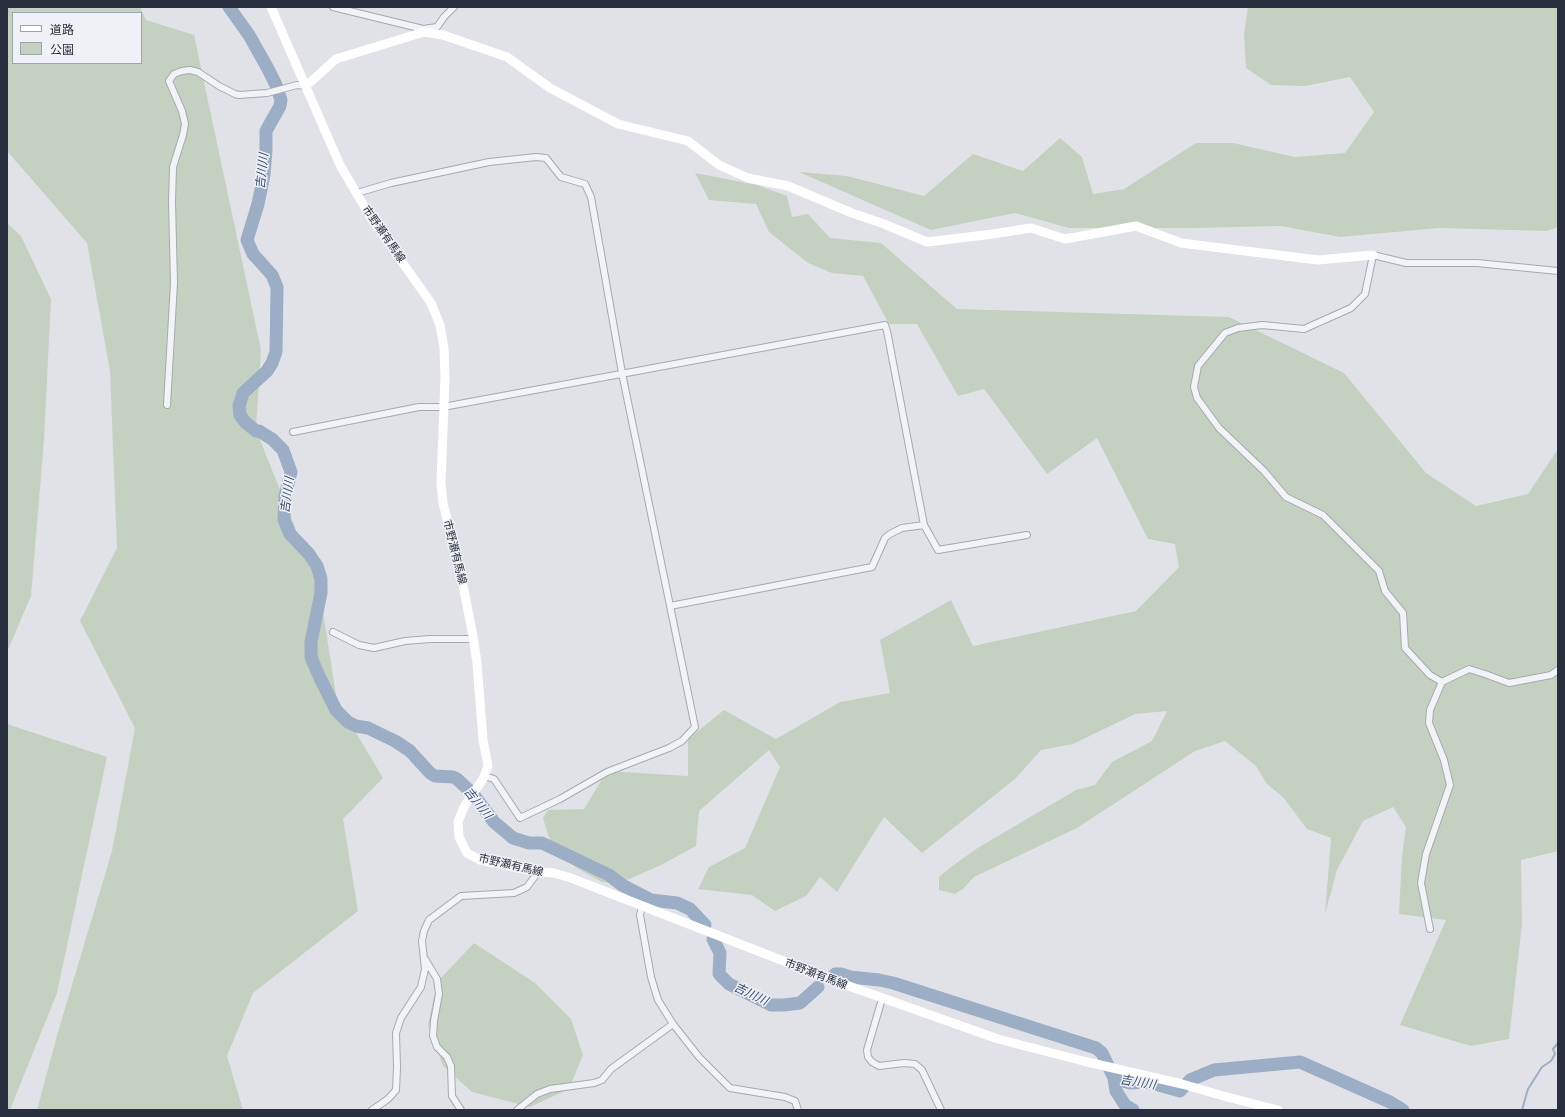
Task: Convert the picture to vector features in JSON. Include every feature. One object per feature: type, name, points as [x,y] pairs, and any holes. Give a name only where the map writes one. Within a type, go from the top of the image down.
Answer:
[{"type":"main road","name":"市野瀬有馬線","points":[[272,7],[301,86],[340,165],[386,240],[432,303],[440,325],[444,348],[445,377],[441,483],[442,497],[474,638],[483,740],[488,766],[484,778],[464,807],[458,822],[459,837],[468,853],[480,860],[571,878],[882,999],[998,1039],[1186,1085],[1278,1110]]},
{"type":"main road","points":[[301,86],[336,59],[414,36],[423,30],[443,34],[507,57],[550,88],[618,124],[688,141],[719,165],[748,178],[788,186],[927,242],[1032,228],[1065,239],[1136,226],[1181,243],[1296,258],[1318,260],[1373,255]]},
{"type":"street","points":[[333,7],[423,30],[437,27],[454,7]]},
{"type":"street","points":[[167,405],[174,283],[172,202],[173,167],[185,124],[182,111],[169,81],[174,74],[190,70],[198,72],[218,86],[234,94],[267,93],[301,86]]},
{"type":"street","points":[[356,193],[391,183],[489,162],[536,156],[546,158],[561,177],[585,184],[591,197],[622,373],[695,727],[682,741],[669,748],[607,772],[520,818],[494,779],[484,778]]},
{"type":"street","points":[[1442,682],[1430,675],[1405,648],[1403,613],[1385,592],[1379,572],[1323,515],[1286,497],[1264,471],[1219,428],[1197,398],[1194,387],[1198,366],[1225,333],[1238,328],[1262,325],[1304,329],[1352,308],[1365,294],[1373,255],[1406,263],[1477,263],[1558,270]]},
{"type":"street","points":[[293,432],[419,407],[443,407],[885,325],[924,525],[938,550],[1027,535]]},
{"type":"street","points":[[670,606],[872,567],[885,538],[902,528],[924,525]]},
{"type":"street","points":[[333,632],[359,645],[374,648],[430,639],[474,638]]},
{"type":"street","points":[[1430,929],[1421,883],[1426,854],[1450,785],[1444,760],[1429,723],[1430,710],[1442,682],[1469,669],[1509,683],[1551,675],[1558,670]]},
{"type":"street","points":[[372,1110],[388,1099],[396,1090],[398,1066],[396,1032],[401,1018],[421,987],[425,969],[422,941],[424,931],[429,920],[461,896],[514,893],[527,887],[538,872]]},
{"type":"street","points":[[642,906],[640,915],[650,977],[658,1000],[673,1024],[699,1057],[730,1088],[785,1097],[795,1101],[798,1110]]},
{"type":"street","points":[[423,956],[437,979],[439,994],[433,1036],[437,1047],[447,1057],[451,1066],[452,1096],[461,1110]]},
{"type":"street","points":[[882,999],[867,1050],[868,1057],[872,1062],[879,1066],[904,1063],[915,1064],[922,1070],[941,1110]]},
{"type":"street","points":[[517,1110],[537,1094],[550,1089],[594,1083],[602,1080],[611,1069],[673,1024]]},
{"type":"green space","points":[[7,7],[140,7],[146,20],[194,35],[261,350],[256,430],[319,587],[337,701],[383,778],[343,819],[358,911],[253,993],[227,1056],[243,1110],[37,1110],[58,1032],[112,851],[135,728],[80,621],[117,548],[110,371],[87,243],[7,151]]},
{"type":"green space","points":[[1248,7],[1558,7],[1558,227],[1547,231],[1439,228],[1340,237],[1281,226],[1069,228],[1015,213],[931,230],[799,172],[847,176],[924,196],[973,154],[1023,171],[1060,138],[1082,157],[1093,194],[1124,189],[1196,143],[1233,143],[1295,157],[1345,153],[1374,112],[1350,77],[1305,86],[1271,85],[1246,68],[1244,35]]},
{"type":"green space","points":[[695,173],[757,185],[787,196],[792,217],[808,214],[830,238],[881,243],[957,309],[1229,317],[1344,373],[1426,473],[1476,506],[1528,494],[1558,449],[1558,851],[1521,860],[1522,924],[1509,1039],[1471,1046],[1400,1025],[1446,920],[1399,914],[1402,856],[1406,827],[1393,807],[1363,821],[1337,870],[1325,914],[1331,838],[1307,829],[1283,797],[1267,784],[1256,766],[1225,741],[1195,751],[1077,828],[974,877],[963,889],[955,894],[939,890],[939,877],[976,849],[1076,790],[1095,785],[1112,762],[1152,741],[1167,711],[1135,714],[1073,744],[1041,750],[1015,779],[922,853],[884,817],[837,892],[820,877],[806,896],[775,911],[752,895],[698,889],[709,867],[745,848],[780,767],[769,750],[699,811],[696,846],[661,865],[618,884],[602,882],[577,868],[556,853],[548,835],[543,818],[548,810],[584,809],[607,771],[688,776],[688,739],[724,710],[776,739],[840,702],[890,693],[880,640],[951,600],[973,646],[1136,611],[1179,567],[1175,544],[1148,539],[1097,438],[1047,474],[984,389],[958,396],[917,324],[889,324],[863,276],[832,273],[808,263],[769,232],[756,204],[709,200]]},
{"type":"green space","points":[[7,223],[21,236],[51,299],[44,440],[31,596],[7,652]]},
{"type":"green space","points":[[7,724],[107,757],[57,993],[10,1110],[7,1110]]},
{"type":"green space","points":[[474,943],[535,983],[571,1019],[583,1055],[569,1089],[530,1107],[472,1092],[443,1066],[428,1025],[437,982]]},
{"type":"waterway","name":"吉川川","points":[[229,7],[249,35],[267,67],[276,85],[281,100],[280,106],[266,131],[264,175],[258,204],[247,240],[253,254],[272,275],[277,287],[276,352],[267,371],[243,393],[239,406],[240,415],[245,422],[256,431],[259,431],[272,439],[283,450],[291,472],[285,496],[284,520],[290,534],[309,554],[317,566],[321,579],[321,593],[311,642],[311,657],[336,710],[348,722],[356,726],[368,728],[395,741],[410,751],[430,773],[435,776],[453,777],[457,779],[473,794],[494,822],[513,838],[529,843],[542,843],[609,875],[622,885],[651,900],[677,903],[690,909],[705,925]]},
{"type":"waterway","name":"吉川川","points":[[713,939],[720,953],[719,974],[729,984],[771,1005],[800,1003],[818,987]]},
{"type":"waterway","name":"吉川川","points":[[835,974],[893,983],[1096,1048],[1102,1053],[1114,1078],[1130,1083],[1148,1082],[1180,1091],[1190,1080],[1214,1070],[1300,1062],[1390,1102],[1403,1110]]},
{"type":"waterway","points":[[1522,1110],[1528,1089],[1542,1067],[1551,1061],[1555,1054],[1553,1049],[1558,1043]]},
{"type":"waterway","points":[[1114,1078],[1116,1091],[1125,1105],[1133,1110]]}]
